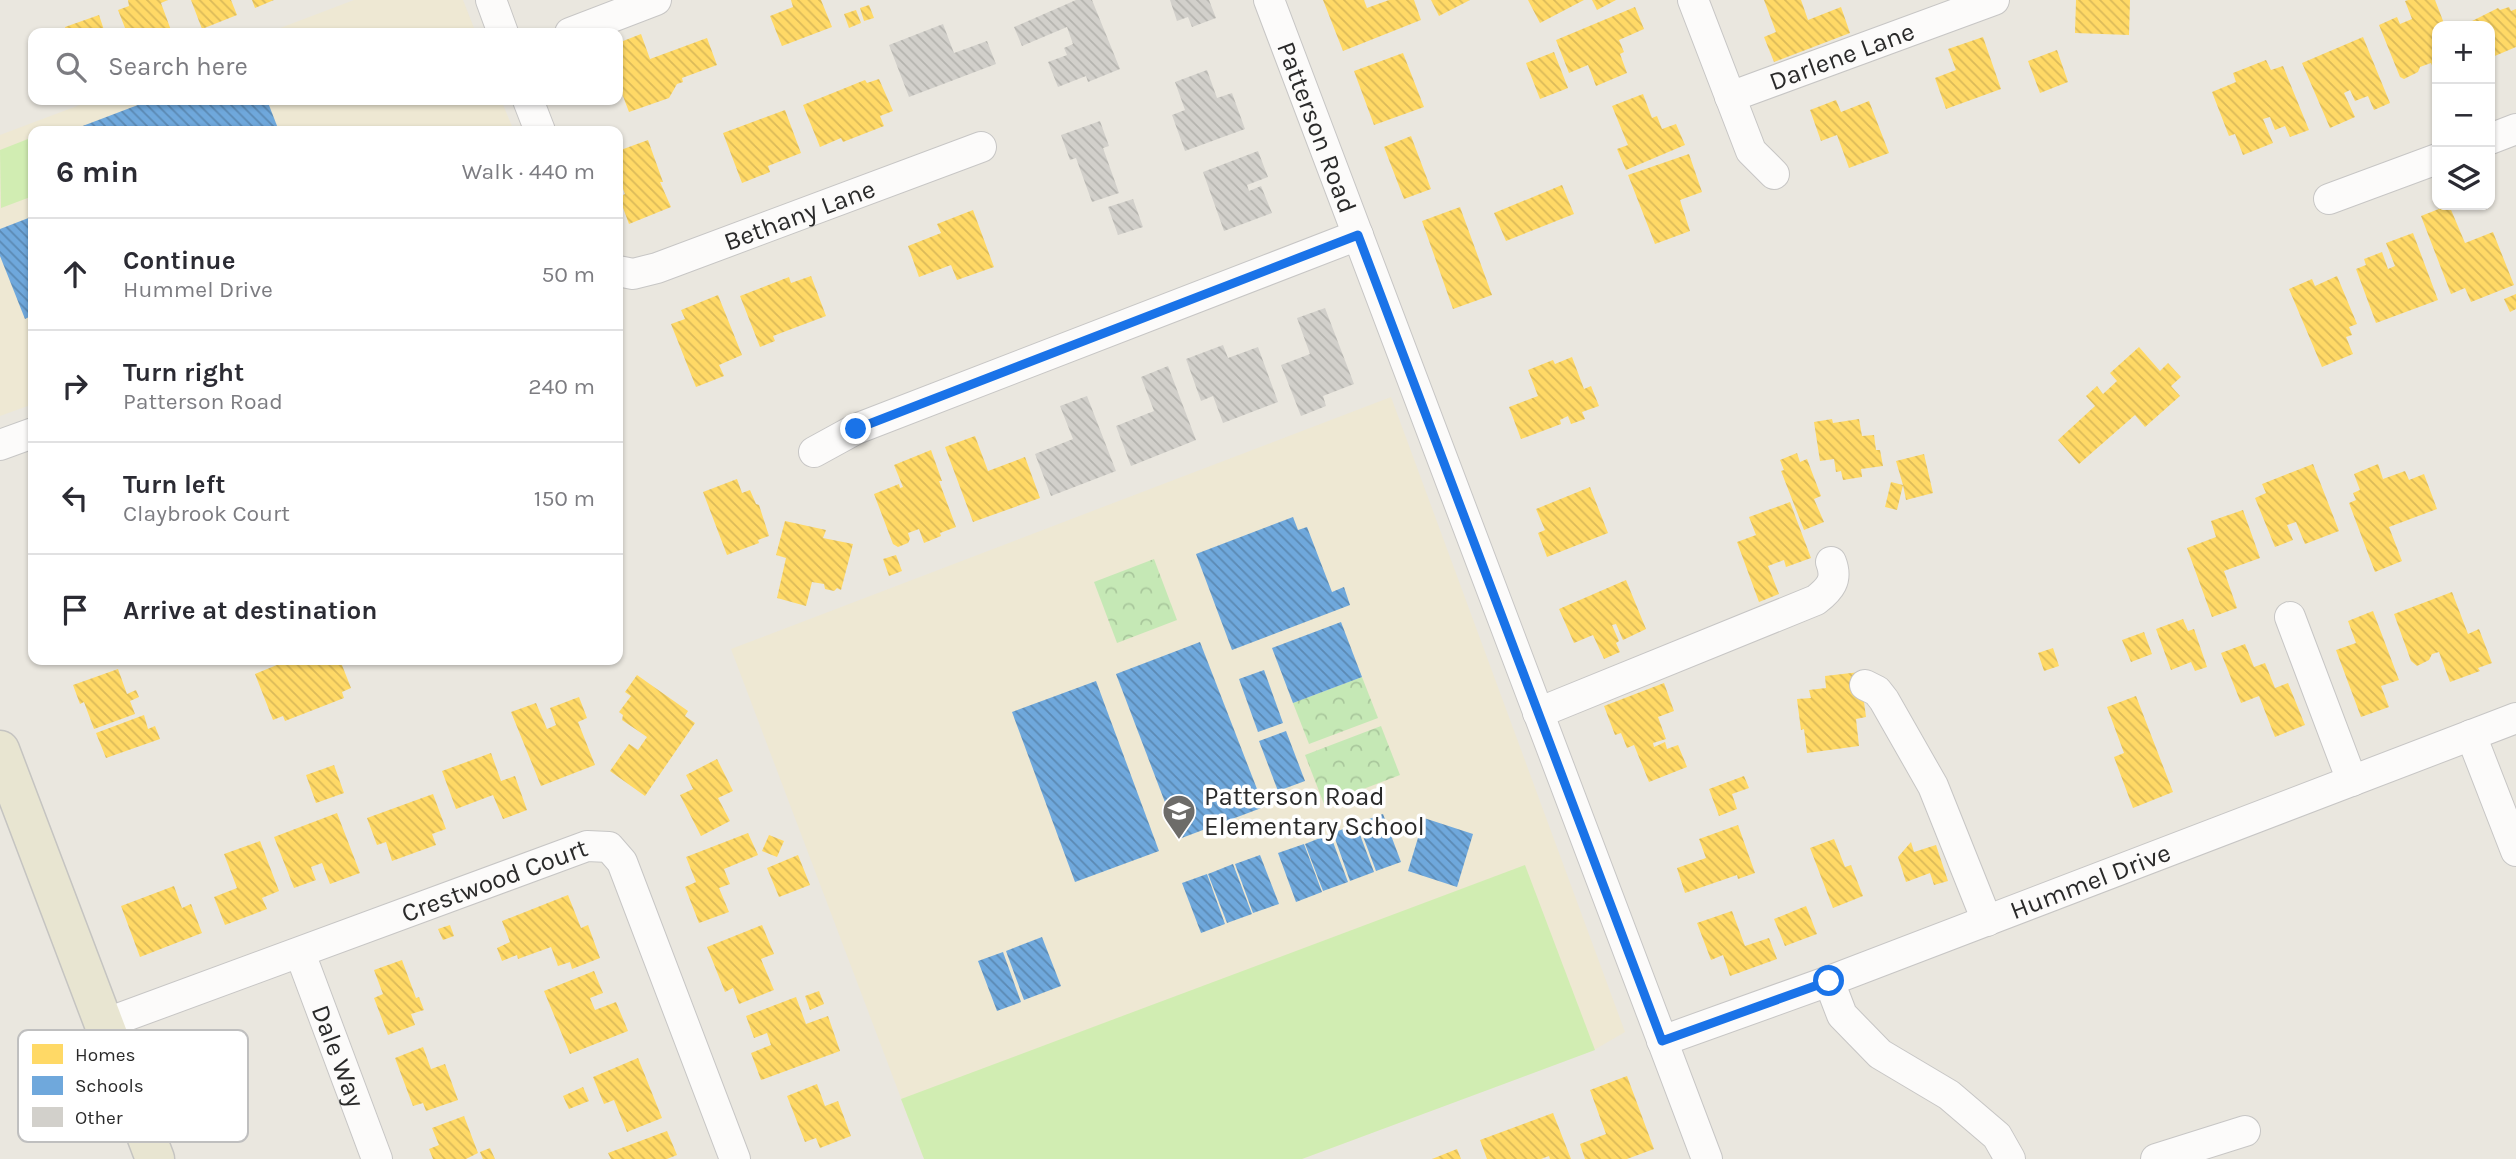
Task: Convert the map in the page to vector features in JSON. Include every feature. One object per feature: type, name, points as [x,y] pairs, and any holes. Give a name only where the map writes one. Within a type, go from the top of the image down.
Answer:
[{"type":"main road","points":[[0,750],[106,1030]]},
{"type":"main road","points":[[149,1142],[155,1159]]},
{"type":"street","points":[[491,0],[501,28]]},
{"type":"street","points":[[583,28],[656,0]]},
{"type":"street","name":"Patterson Road","points":[[1269,0],[1707,1159]]},
{"type":"street","points":[[1693,0],[1751,151],[1774,173]]},
{"type":"street","name":"Darlene Lane","points":[[1730,97],[1994,0]]},
{"type":"street","points":[[530,105],[538,126]]},
{"type":"street","points":[[2495,137],[2516,129]]},
{"type":"street","name":"Bethany Lane","points":[[623,272],[634,274],[657,268],[981,147]]},
{"type":"street","points":[[2329,199],[2432,161]]},
{"type":"street","points":[[814,452],[856,429],[1358,235]]},
{"type":"street","points":[[0,445],[28,435]]},
{"type":"street","points":[[1538,713],[1816,600],[1826,593],[1834,580],[1835,571],[1831,562]]},
{"type":"street","points":[[2290,617],[2352,781]]},
{"type":"street","points":[[1865,685],[1877,691],[1884,700],[1933,786],[1987,921]]},
{"type":"street","name":"Hummel Drive","points":[[1662,1041],[1829,981],[2516,718]]},
{"type":"street","points":[[2471,735],[2516,851]]},
{"type":"street","name":"Crestwood Court","points":[[104,1024],[587,846],[609,847],[622,862],[734,1159]]},
{"type":"street","name":"Dale Way","points":[[300,953],[377,1159]]},
{"type":"street","points":[[1829,981],[1842,1015],[1880,1054],[1949,1096],[1997,1136],[2010,1159]]},
{"type":"street","points":[[2156,1159],[2245,1131]]},
{"type":"shaded area","points":[[354,0],[463,0],[474,28],[280,28]]},
{"type":"shaded area","points":[[80,105],[503,105],[512,126],[28,126],[28,406],[0,416],[0,135]]},
{"type":"shaded area","name":"Patterson Road Elementary School","points":[[1391,397],[1625,1032],[1594,1050],[1302,1159],[924,1159],[731,649]]},
{"type":"green space","points":[[28,139],[28,198],[1,208],[0,150]]},
{"type":"green space","points":[[1154,559],[1177,620],[1117,643],[1094,582]]},
{"type":"green space","points":[[1362,677],[1378,718],[1309,744],[1293,703]]},
{"type":"green space","points":[[1381,726],[1400,775],[1324,804],[1305,755]]},
{"type":"green space","points":[[1525,865],[1595,1050],[1302,1159],[924,1159],[901,1099]]},
{"type":"building: Homes","points":[[128,0],[168,0],[161,3],[170,28],[125,28],[118,10],[129,6]]},
{"type":"building: Homes","points":[[191,0],[231,0],[237,15],[202,28]]},
{"type":"building: Homes","points":[[252,0],[274,0],[255,8]]},
{"type":"building: Homes","points":[[791,0],[821,0],[832,27],[782,46],[770,16],[793,7]]},
{"type":"building: Homes","points":[[1323,0],[1364,0],[1367,8],[1389,0],[1414,0],[1421,20],[1343,51]]},
{"type":"building: Homes","points":[[1431,0],[1470,0],[1439,16]]},
{"type":"building: Homes","points":[[1528,0],[1584,0],[1540,23]]},
{"type":"building: Homes","points":[[1592,0],[1616,0],[1597,10]]},
{"type":"building: Homes","points":[[1764,0],[1801,0],[1808,20],[1841,7],[1850,33],[1774,62],[1764,37],[1776,32]]},
{"type":"building: Homes","points":[[2076,0],[2130,0],[2129,35],[2075,33]]},
{"type":"building: Homes","points":[[2435,0],[2443,21],[2432,21],[2432,66],[2431,63],[2420,67],[2418,72],[2404,79],[2400,77],[2379,25],[2397,17],[2400,24],[2412,19],[2405,1]]},
{"type":"building: Homes","points":[[869,5],[874,18],[864,21],[860,8]]},
{"type":"building: Homes","points":[[1635,7],[1644,29],[1619,40],[1624,52],[1620,54],[1627,73],[1596,86],[1588,65],[1569,73],[1556,40]]},
{"type":"building: Homes","points":[[2509,7],[2511,11],[2516,9],[2516,47],[2495,56],[2495,21],[2472,21],[2498,8],[2500,10]]},
{"type":"building: Homes","points":[[856,10],[861,23],[849,28],[844,14]]},
{"type":"building: Homes","points":[[99,15],[103,28],[65,28]]},
{"type":"building: Homes","points":[[641,34],[650,59],[707,38],[717,65],[682,78],[683,82],[677,84],[669,98],[629,112],[623,96],[623,41]]},
{"type":"building: Homes","points":[[1983,37],[2001,89],[1946,109],[1935,78],[1956,70],[1948,49]]},
{"type":"building: Homes","points":[[2363,37],[2390,103],[2374,110],[2368,96],[2355,101],[2350,90],[2344,93],[2355,117],[2330,128],[2302,63]]},
{"type":"building: Homes","points":[[2057,50],[2068,82],[2040,93],[2028,61]]},
{"type":"building: Homes","points":[[1554,52],[1568,88],[1540,99],[1526,63]]},
{"type":"building: Homes","points":[[1403,53],[1424,107],[1374,125],[1354,71]]},
{"type":"building: Homes","points":[[2266,60],[2271,70],[2283,66],[2309,130],[2290,137],[2285,126],[2275,130],[2270,117],[2263,119],[2273,143],[2243,155],[2235,134],[2229,136],[2212,92],[2236,82],[2233,73]]},
{"type":"building: Homes","points":[[879,79],[893,111],[880,116],[884,126],[843,142],[841,138],[820,147],[803,105],[865,80],[867,83]]},
{"type":"building: Homes","points":[[1643,94],[1652,118],[1657,116],[1662,129],[1676,124],[1685,145],[1626,170],[1617,149],[1628,145],[1612,106]]},
{"type":"building: Homes","points":[[1836,100],[1841,112],[1869,101],[1889,153],[1849,168],[1837,135],[1821,141],[1810,110]]},
{"type":"building: Homes","points":[[785,110],[801,153],[768,166],[770,172],[742,183],[723,133]]},
{"type":"building: Homes","points":[[1411,136],[1431,189],[1404,199],[1384,147]]},
{"type":"building: Homes","points":[[648,140],[663,182],[660,182],[671,207],[629,224],[623,208],[623,149]]},
{"type":"building: Homes","points":[[1689,154],[1702,192],[1680,200],[1690,231],[1655,244],[1628,175]]},
{"type":"building: Homes","points":[[1562,185],[1574,214],[1506,241],[1494,213]]},
{"type":"building: Homes","points":[[1460,207],[1492,295],[1453,309],[1422,221]]},
{"type":"building: Homes","points":[[973,210],[994,267],[957,280],[951,265],[919,277],[908,246],[941,233],[937,224]]},
{"type":"building: Homes","points":[[2436,210],[2451,210],[2465,243],[2493,232],[2514,285],[2471,302],[2465,288],[2451,294],[2421,216]]},
{"type":"building: Homes","points":[[2413,233],[2438,300],[2376,323],[2356,269],[2366,265],[2364,259],[2382,252],[2388,269],[2395,266],[2386,243]]},
{"type":"building: Homes","points":[[811,276],[826,316],[773,336],[775,341],[760,347],[740,296],[789,277],[791,283]]},
{"type":"building: Homes","points":[[2337,276],[2357,324],[2349,327],[2352,335],[2346,337],[2353,354],[2322,367],[2289,289],[2312,279],[2315,286]]},
{"type":"building: Homes","points":[[2516,294],[2516,309],[2510,312],[2504,299]]},
{"type":"building: Homes","points":[[718,295],[742,355],[719,365],[724,376],[696,387],[671,324],[685,319],[681,310]]},
{"type":"building: Homes","points":[[2139,347],[2160,371],[2168,363],[2181,377],[2171,386],[2180,396],[2145,427],[2135,415],[2079,464],[2058,440],[2095,406],[2086,396],[2097,386],[2103,394],[2117,381],[2110,373]]},
{"type":"building: Homes","points":[[1572,357],[1584,389],[1591,386],[1599,406],[1582,412],[1585,419],[1571,424],[1568,416],[1560,420],[1561,424],[1521,439],[1509,407],[1538,396],[1528,370],[1553,360],[1555,364]]},
{"type":"building: Homes","points":[[1832,419],[1833,423],[1859,419],[1862,436],[1874,435],[1876,450],[1880,450],[1883,466],[1861,469],[1862,477],[1843,480],[1841,471],[1836,472],[1834,459],[1820,461],[1814,422]]},
{"type":"building: Homes","points":[[975,436],[988,471],[1025,457],[1040,498],[973,522],[945,447]]},
{"type":"building: Homes","points":[[931,450],[956,527],[924,543],[919,529],[908,533],[908,543],[898,547],[893,544],[874,494],[899,484],[900,488],[903,487],[894,465]]},
{"type":"building: Homes","points":[[1797,453],[1800,462],[1807,459],[1821,496],[1814,499],[1824,522],[1804,530],[1781,471],[1784,470],[1780,460]]},
{"type":"building: Homes","points":[[1924,454],[1933,493],[1906,500],[1896,461]]},
{"type":"building: Homes","points":[[2313,464],[2339,531],[2305,544],[2296,522],[2287,525],[2293,540],[2275,547],[2255,498],[2266,493],[2262,484]]},
{"type":"building: Homes","points":[[2378,464],[2383,479],[2405,471],[2409,480],[2424,474],[2437,509],[2389,527],[2402,561],[2375,572],[2349,503],[2356,500],[2353,493],[2360,490],[2354,474]]},
{"type":"building: Homes","points":[[737,479],[742,493],[750,490],[759,505],[769,536],[758,540],[759,543],[727,555],[703,492]]},
{"type":"building: Homes","points":[[1891,482],[1903,485],[1897,510],[1885,507]]},
{"type":"building: Homes","points":[[1590,487],[1608,533],[1547,557],[1538,533],[1545,530],[1536,509]]},
{"type":"building: Homes","points":[[1790,502],[1811,558],[1786,567],[1784,560],[1768,566],[1779,594],[1759,602],[1737,542],[1756,535],[1749,517]]},
{"type":"building: Homes","points":[[2243,510],[2260,558],[2224,571],[2237,608],[2212,617],[2187,548],[2216,537],[2211,521]]},
{"type":"building: Homes","points":[[785,521],[826,530],[823,538],[853,544],[841,590],[825,589],[824,584],[812,582],[806,606],[777,598],[786,558],[776,555]]},
{"type":"building: Homes","points":[[896,555],[902,571],[889,576],[883,559]]},
{"type":"building: Homes","points":[[1626,580],[1646,629],[1623,640],[1616,624],[1612,625],[1619,641],[1616,643],[1620,652],[1604,659],[1593,635],[1574,643],[1559,609]]},
{"type":"building: Homes","points":[[2452,592],[2468,634],[2479,629],[2492,663],[2478,668],[2480,671],[2450,682],[2439,652],[2417,666],[2411,661],[2394,614]]},
{"type":"building: Homes","points":[[2373,611],[2399,680],[2381,686],[2389,707],[2361,717],[2336,650],[2356,643],[2348,621]]},
{"type":"building: Homes","points":[[2183,619],[2188,631],[2194,629],[2207,667],[2195,671],[2191,662],[2171,670],[2156,629]]},
{"type":"building: Homes","points":[[2144,632],[2152,654],[2131,662],[2122,640]]},
{"type":"building: Homes","points":[[2245,644],[2254,667],[2265,663],[2275,688],[2288,683],[2305,725],[2275,737],[2259,696],[2241,703],[2221,653]]},
{"type":"building: Homes","points":[[2053,648],[2059,666],[2044,671],[2038,653]]},
{"type":"building: Homes","points":[[277,665],[342,665],[351,688],[342,692],[344,698],[285,721],[283,716],[273,720],[255,674]]},
{"type":"building: Homes","points":[[118,669],[127,694],[136,690],[139,697],[130,701],[135,714],[94,729],[84,702],[80,704],[73,685]]},
{"type":"building: Homes","points":[[1860,672],[1866,717],[1856,719],[1859,746],[1807,753],[1797,699],[1811,698],[1809,690],[1826,688],[1825,676]]},
{"type":"building: Homes","points":[[637,675],[688,711],[685,716],[695,723],[645,796],[610,771],[629,744],[638,750],[647,737],[622,720],[623,715],[619,712],[631,696],[625,692]]},
{"type":"building: Homes","points":[[1664,683],[1674,711],[1658,717],[1666,739],[1653,743],[1654,747],[1665,742],[1667,749],[1678,745],[1687,767],[1649,782],[1634,745],[1627,748],[1621,733],[1615,735],[1604,706]]},
{"type":"building: Homes","points":[[2136,696],[2173,792],[2133,808],[2114,757],[2124,753],[2107,707]]},
{"type":"building: Homes","points":[[579,697],[587,718],[578,722],[595,765],[541,786],[511,712],[536,703],[547,729],[556,725],[550,708]]},
{"type":"building: Homes","points":[[144,715],[148,729],[155,726],[160,739],[106,758],[96,733]]},
{"type":"building: Homes","points":[[491,753],[501,781],[515,776],[527,810],[503,819],[493,795],[456,809],[442,771]]},
{"type":"building: Homes","points":[[717,759],[733,791],[718,798],[730,821],[701,836],[680,795],[693,789],[686,775]]},
{"type":"building: Homes","points":[[334,765],[344,793],[316,803],[306,775]]},
{"type":"building: Homes","points":[[1744,776],[1749,788],[1732,794],[1737,809],[1719,816],[1709,789]]},
{"type":"building: Homes","points":[[433,794],[446,829],[432,834],[436,845],[392,861],[386,842],[377,845],[367,818]]},
{"type":"building: Homes","points":[[337,813],[360,873],[330,884],[322,863],[311,867],[316,880],[294,888],[274,837]]},
{"type":"building: Homes","points":[[1738,825],[1755,873],[1738,879],[1737,875],[1685,893],[1677,868],[1706,858],[1699,839]]},
{"type":"building: Homes","points":[[748,833],[758,855],[724,869],[730,884],[719,888],[729,912],[699,923],[685,887],[696,882],[686,857]]},
{"type":"building: Homes","points":[[769,835],[784,841],[777,857],[762,851]]},
{"type":"building: Homes","points":[[1834,839],[1845,867],[1851,865],[1863,896],[1833,908],[1810,848]]},
{"type":"building: Homes","points":[[260,841],[279,891],[262,898],[267,909],[225,925],[214,897],[237,888],[224,854]]},
{"type":"building: Homes","points":[[1911,842],[1914,852],[1936,845],[1948,881],[1934,885],[1930,873],[1906,882],[1898,857]]},
{"type":"building: Homes","points":[[798,855],[810,885],[779,897],[767,868]]},
{"type":"building: Homes","points":[[174,886],[182,908],[191,904],[202,933],[140,957],[121,906]]},
{"type":"building: Homes","points":[[568,895],[581,928],[588,925],[600,958],[572,969],[570,962],[558,966],[551,947],[518,959],[517,955],[502,961],[497,948],[510,942],[502,921]]},
{"type":"building: Homes","points":[[1806,906],[1817,934],[1785,946],[1774,919]]},
{"type":"building: Homes","points":[[1732,911],[1745,946],[1769,938],[1777,959],[1730,976],[1723,955],[1711,960],[1697,923]]},
{"type":"building: Homes","points":[[450,925],[454,936],[443,940],[438,929]]},
{"type":"building: Homes","points":[[762,925],[774,954],[761,959],[774,990],[739,1004],[733,988],[725,992],[707,947]]},
{"type":"building: Homes","points":[[402,960],[416,998],[419,997],[424,1010],[411,1014],[415,1025],[388,1035],[374,998],[383,994],[374,970]]},
{"type":"building: Homes","points":[[594,971],[603,993],[590,998],[595,1010],[616,1002],[628,1031],[570,1054],[544,991]]},
{"type":"building: Homes","points":[[819,991],[824,1004],[810,1010],[805,996]]},
{"type":"building: Homes","points":[[796,997],[806,1024],[828,1016],[840,1051],[761,1080],[751,1053],[771,1045],[767,1033],[754,1038],[746,1016]]},
{"type":"building: Homes","points":[[423,1047],[431,1069],[445,1064],[458,1100],[426,1111],[423,1103],[413,1106],[395,1058]]},
{"type":"building: Homes","points":[[638,1058],[662,1118],[627,1132],[614,1100],[604,1104],[593,1077]]},
{"type":"building: Homes","points":[[1627,1076],[1654,1149],[1627,1159],[1585,1159],[1580,1144],[1606,1134],[1590,1090]]},
{"type":"building: Homes","points":[[817,1084],[825,1106],[838,1101],[851,1136],[820,1148],[816,1138],[805,1142],[787,1096]]},
{"type":"building: Homes","points":[[583,1087],[589,1101],[569,1109],[563,1096]]},
{"type":"building: Homes","points":[[1553,1113],[1571,1159],[1550,1159],[1549,1156],[1541,1159],[1487,1159],[1480,1140]]},
{"type":"building: Homes","points":[[464,1116],[478,1153],[466,1159],[433,1159],[429,1149],[439,1145],[432,1128]]},
{"type":"building: Homes","points":[[667,1131],[677,1155],[667,1159],[611,1159],[608,1153]]},
{"type":"building: Homes","points":[[490,1148],[495,1159],[483,1159],[480,1152]]},
{"type":"building: Homes","points":[[1457,1149],[1461,1159],[1432,1159]]},
{"type":"building: Schools","points":[[138,105],[269,105],[277,126],[83,126]]},
{"type":"building: Schools","points":[[28,218],[28,318],[25,319],[0,256],[0,229]]},
{"type":"building: Schools","points":[[1293,517],[1298,530],[1307,527],[1332,592],[1344,587],[1350,605],[1232,650],[1196,554]]},
{"type":"building: Schools","points":[[1341,622],[1362,677],[1293,703],[1272,648]]},
{"type":"building: Schools","points":[[1200,642],[1264,807],[1179,839],[1116,674]]},
{"type":"building: Schools","points":[[1264,670],[1283,723],[1258,732],[1239,679]]},
{"type":"building: Schools","points":[[1096,681],[1159,851],[1075,882],[1012,712]]},
{"type":"building: Schools","points":[[1286,731],[1305,781],[1278,791],[1259,741]]},
{"type":"building: Schools","points":[[1383,814],[1401,862],[1376,871],[1358,823]]},
{"type":"building: Schools","points":[[1424,818],[1473,834],[1457,887],[1408,871]]},
{"type":"building: Schools","points":[[1356,824],[1374,872],[1350,881],[1333,833]]},
{"type":"building: Schools","points":[[1330,834],[1348,882],[1323,891],[1305,844]]},
{"type":"building: Schools","points":[[1304,844],[1322,892],[1296,902],[1278,853]]},
{"type":"building: Schools","points":[[1260,855],[1279,904],[1253,913],[1235,864]]},
{"type":"building: Schools","points":[[1233,864],[1252,914],[1227,923],[1208,874]]},
{"type":"building: Schools","points":[[1207,874],[1225,924],[1201,933],[1182,883]]},
{"type":"building: Schools","points":[[1042,937],[1061,986],[1024,1000],[1006,951]]},
{"type":"building: Schools","points":[[1003,952],[1021,1002],[997,1011],[978,961]]},
{"type":"building: Other","points":[[1076,0],[1092,0],[1120,69],[1088,82],[1086,76],[1058,87],[1048,62],[1067,55],[1064,48],[1073,44],[1067,27],[1022,46],[1014,27]]},
{"type":"building: Other","points":[[1170,0],[1209,0],[1216,18],[1192,27],[1188,17],[1177,21]]},
{"type":"building: Other","points":[[943,24],[954,53],[987,41],[996,64],[909,97],[889,45]]},
{"type":"building: Other","points":[[1207,70],[1217,98],[1232,93],[1245,129],[1185,151],[1172,115],[1185,110],[1175,82]]},
{"type":"building: Other","points":[[1100,121],[1109,146],[1103,148],[1119,193],[1092,202],[1076,158],[1070,160],[1061,135]]},
{"type":"building: Other","points":[[1258,151],[1268,177],[1247,185],[1249,191],[1261,186],[1272,213],[1224,231],[1203,172]]},
{"type":"building: Other","points":[[1133,199],[1143,227],[1118,235],[1108,207]]},
{"type":"building: Other","points":[[1325,308],[1354,384],[1323,396],[1326,406],[1301,416],[1281,365],[1310,354],[1297,318]]},
{"type":"building: Other","points":[[1223,345],[1228,358],[1258,347],[1278,402],[1223,423],[1213,396],[1201,401],[1186,359]]},
{"type":"building: Other","points":[[1168,366],[1196,440],[1131,466],[1116,426],[1154,411],[1141,377]]},
{"type":"building: Other","points":[[1087,396],[1116,471],[1051,496],[1035,454],[1073,439],[1060,406]]},
{"type":"place","name":"Patterson Road Elementary School","points":[[1179,841]]},
{"type":"route","points":[[856,429],[1358,235],[1662,1041],[1829,981]]}]
